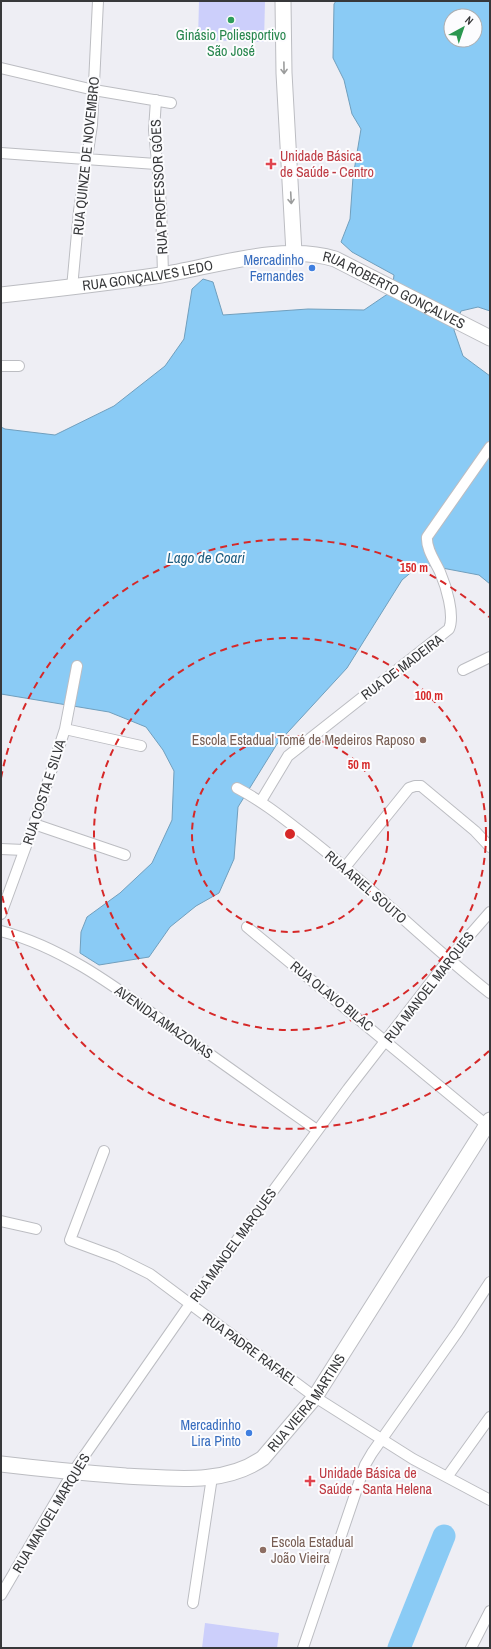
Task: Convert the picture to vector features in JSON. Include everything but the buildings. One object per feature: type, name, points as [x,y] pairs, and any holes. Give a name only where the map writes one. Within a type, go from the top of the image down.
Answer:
[{"type":"main road","points":[[283,1],[284,73],[294,253]]},
{"type":"main road","name":"RUA GONÇALVES LEDO","points":[[1,295],[72,288],[294,253]]},
{"type":"main road","name":"RUA ROBERTO GONÇALVES","points":[[294,253],[320,254],[335,258],[490,338]]},
{"type":"main road","name":"RUA VIEIRA MARTINS","points":[[1,1464],[73,1472],[177,1479],[212,1477],[240,1471],[253,1466],[263,1458],[315,1396],[489,1125]]},
{"type":"street","name":"RUA QUINZE DE NOVEMBRO","points":[[72,288],[79,211],[88,159],[94,90],[98,1]]},
{"type":"street","points":[[1,68],[94,90],[171,103]]},
{"type":"street","name":"RUA PROFESSOR GÓES","points":[[156,100],[154,130],[161,205],[163,274]]},
{"type":"street","points":[[1,153],[156,164]]},
{"type":"street","points":[[1,366],[20,366]]},
{"type":"street","name":"RUA DE MADEIRA","points":[[261,801],[288,756],[449,629],[452,617],[450,607],[441,574],[426,544],[427,537],[490,447]]},
{"type":"street","points":[[463,670],[490,657]]},
{"type":"street","name":"RUA COSTA E SILVA","points":[[1,914],[34,824],[65,729],[77,666]]},
{"type":"street","points":[[65,729],[141,746]]},
{"type":"street","points":[[346,866],[409,788],[415,786],[421,786],[475,831],[490,847]]},
{"type":"street","name":"RUA ARIEL SOUTO","points":[[237,788],[261,801],[346,866],[448,960],[490,993]]},
{"type":"street","points":[[34,824],[125,855]]},
{"type":"street","points":[[1,849],[24,850]]},
{"type":"street","name":"RUA MANOEL MARQUES","points":[[1,1595],[73,1472],[190,1304],[317,1130],[448,960],[490,912]]},
{"type":"street","name":"RUA OLAVO BILAC","points":[[247,927],[489,1125]]},
{"type":"street","name":"AVENIDA AMAZONAS","points":[[1,931],[22,936],[70,958],[135,1001],[317,1130]]},
{"type":"street","name":"RUA PADRE RAFAEL","points":[[104,1151],[70,1240],[116,1257],[150,1274],[315,1396],[413,1460],[490,1500]]},
{"type":"street","points":[[1,1221],[36,1229]]},
{"type":"street","points":[[303,1648],[365,1465],[490,1282]]},
{"type":"street","points":[[446,1477],[490,1417]]},
{"type":"street","points":[[193,1603],[212,1477]]},
{"type":"street","points":[[471,1648],[490,1611]]},
{"type":"shaded area","name":"Ginásio Poliesportivo São José","points":[[199,1],[265,1],[264,42],[198,40]]},
{"type":"shaded area","points":[[205,1623],[279,1633],[277,1648],[202,1648]]},
{"type":"water","name":"Lago de Coari","points":[[336,1],[490,1],[490,311],[478,307],[461,311],[454,330],[463,356],[490,376],[490,584],[479,575],[421,564],[402,580],[347,668],[277,744],[238,807],[234,859],[219,893],[196,906],[170,927],[149,957],[99,965],[80,953],[81,932],[87,917],[120,893],[152,863],[172,820],[174,771],[163,750],[146,727],[109,712],[1,694],[1,427],[5,429],[55,435],[114,406],[165,366],[184,339],[192,289],[203,279],[213,282],[223,315],[308,309],[364,310],[392,291],[394,275],[352,252],[341,242],[350,219],[353,177],[361,129],[352,114],[344,80],[333,58],[334,4]]},
{"type":"waterway","points":[[399,1648],[444,1536]]},
{"type":"place","name":"Ginásio Poliesportivo São José","points":[[231,20]]},
{"type":"place","name":"Unidade Básica de Saúde - Centro","points":[[271,164]]},
{"type":"place","name":"Mercadinho Fernandes","points":[[312,268]]},
{"type":"place","name":"Escola Estadual Tomé de Medeiros Raposo","points":[[423,740]]},
{"type":"place","name":"Mercadinho Lira Pinto","points":[[249,1433]]},
{"type":"place","name":"Unidade Básica de Saúde - Santa Helena","points":[[310,1481]]},
{"type":"place","name":"Escola Estadual João Vieira","points":[[263,1550]]}]
